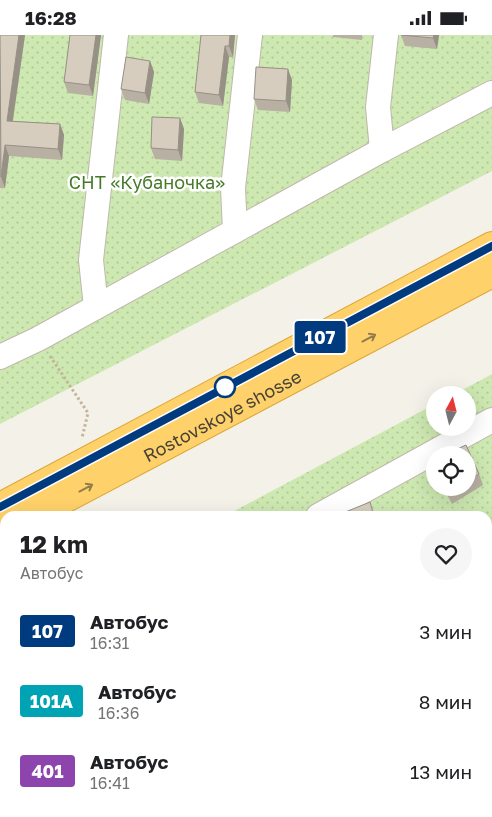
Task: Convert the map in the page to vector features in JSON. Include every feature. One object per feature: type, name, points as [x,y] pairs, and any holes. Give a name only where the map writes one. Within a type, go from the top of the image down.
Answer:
[{"type":"highway","name":"Rostovskoye shosse","points":[[38,508],[492,246]]},
{"type":"highway","name":"Rostovskoye shosse","points":[[0,507],[38,508],[492,273]]},
{"type":"street","points":[[96,307],[90,260],[116,35]]},
{"type":"street","points":[[235,231],[233,188],[250,35]]},
{"type":"street","points":[[382,150],[378,107],[386,35]]},
{"type":"street","points":[[0,357],[38,339],[382,150],[492,93]]},
{"type":"street","points":[[327,511],[492,419]]},
{"type":"path","points":[[38,339],[88,413],[82,438]]},
{"type":"green space","name":"СНТ «Кубаночка»","points":[[0,35],[492,35],[492,171],[0,424]]},
{"type":"green space","points":[[492,374],[492,511],[234,511],[426,409],[426,436],[476,436],[476,386],[470,386]]},
{"type":"building","points":[[0,35],[19,35],[7,121],[60,124],[58,149],[5,145],[1,177]]},
{"type":"building","points":[[70,35],[96,35],[89,85],[64,82]]},
{"type":"building","points":[[201,35],[230,35],[229,46],[225,46],[219,95],[195,92]]},
{"type":"building","points":[[401,35],[434,35],[433,38]]},
{"type":"building","points":[[126,57],[150,61],[145,93],[121,89]]},
{"type":"building","points":[[256,67],[288,69],[286,101],[254,99]]},
{"type":"building","points":[[152,117],[180,118],[178,150],[151,148]]},
{"type":"building","points":[[370,502],[373,511],[348,511]]},
{"type":"bus line","name":"107","points":[[0,507],[492,246]]}]
